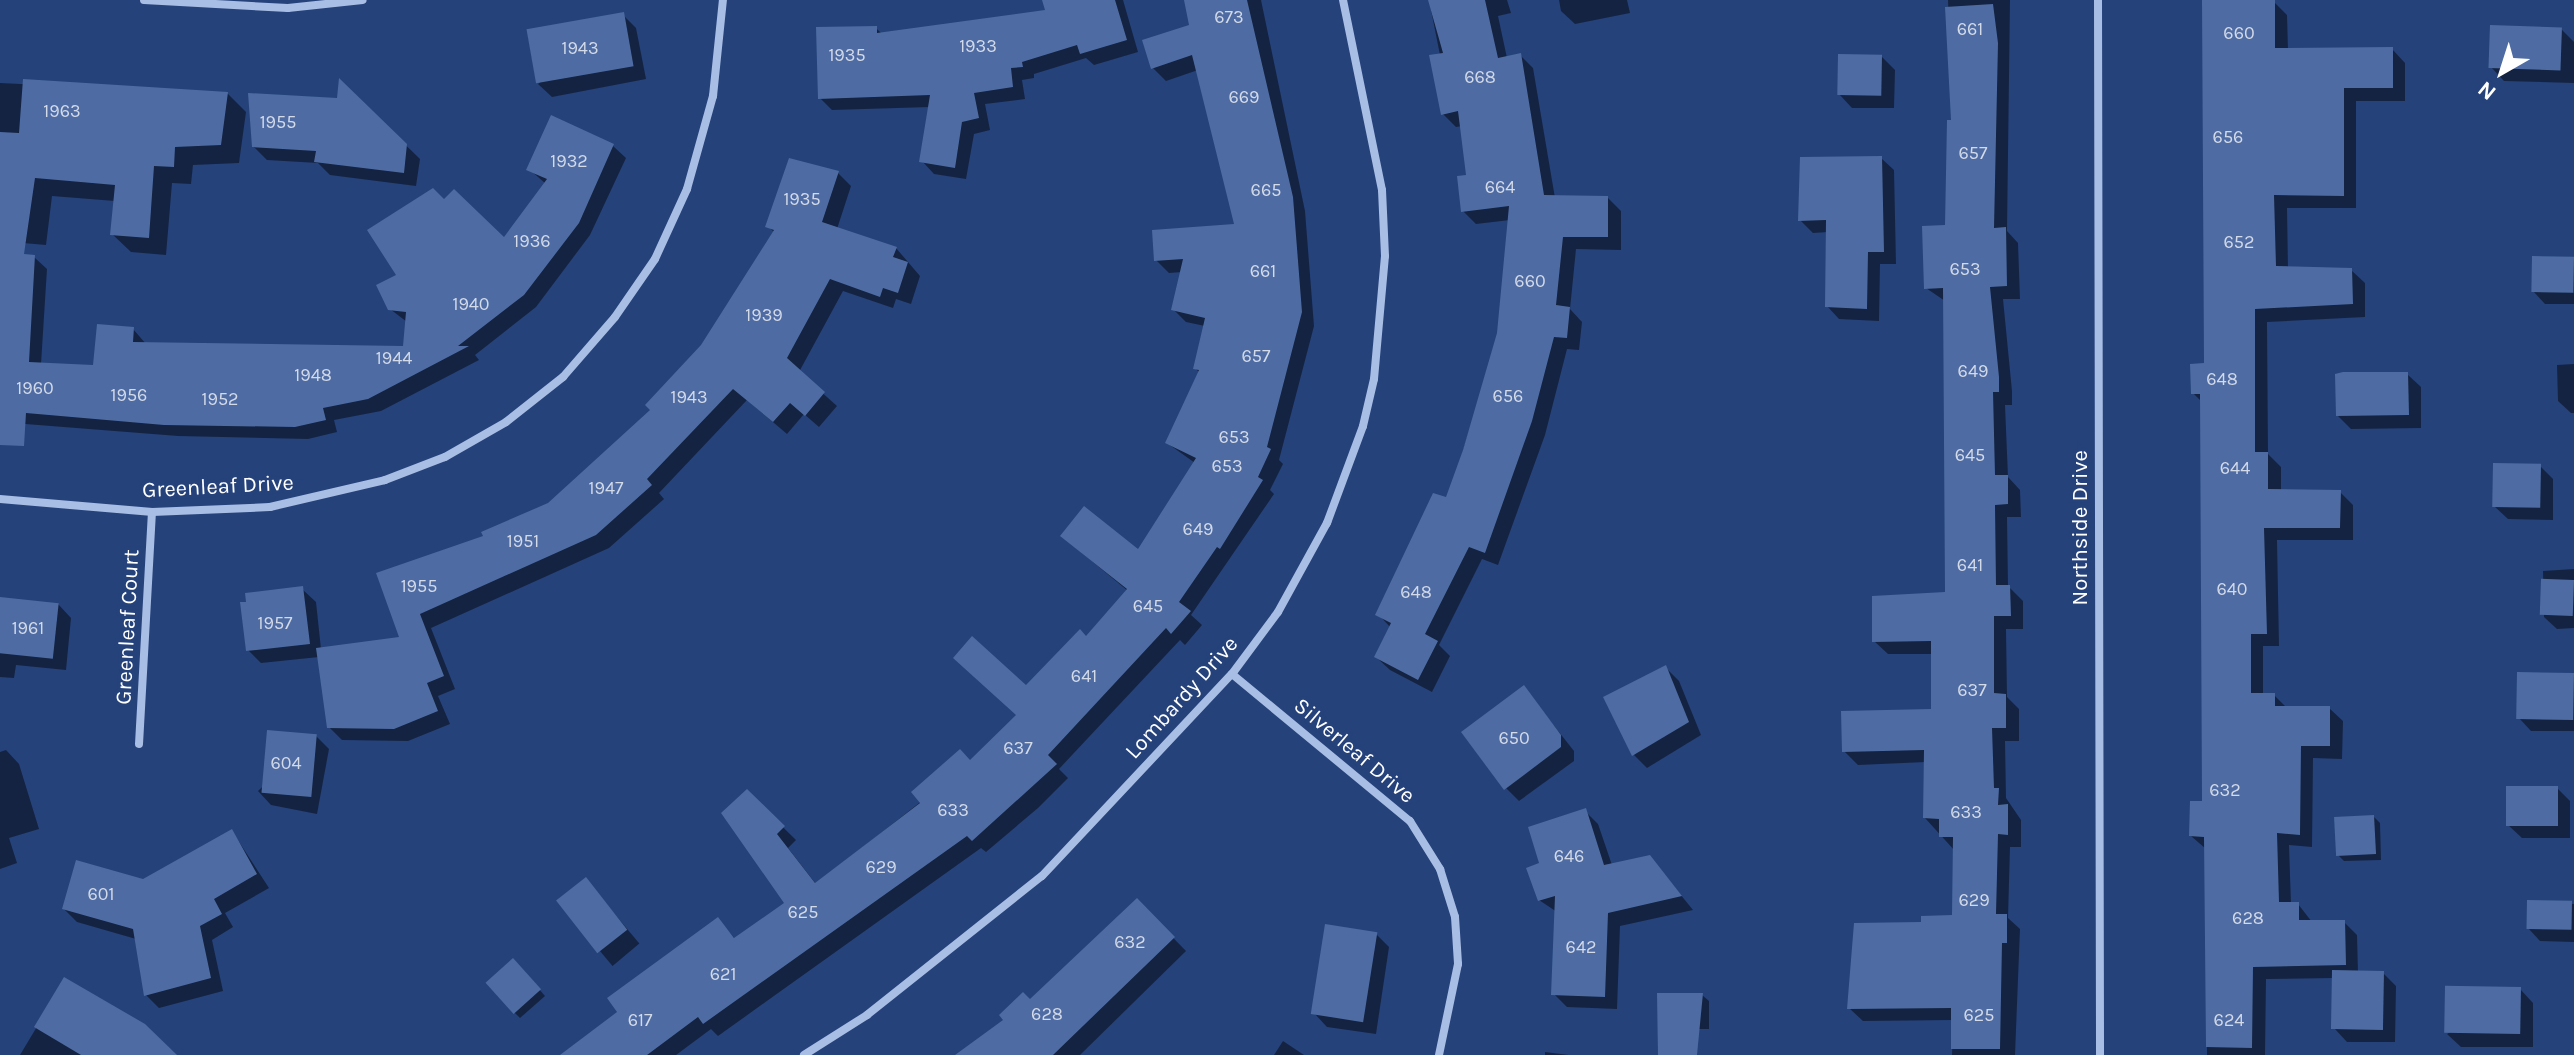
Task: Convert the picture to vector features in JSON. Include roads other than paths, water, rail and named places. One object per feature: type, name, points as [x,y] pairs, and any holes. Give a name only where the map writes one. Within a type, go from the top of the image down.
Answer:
[{"type":"street","points":[[144,0],[288,8],[363,0]]},
{"type":"street","name":"Greenleaf Drive","points":[[0,499],[152,512],[270,507],[385,480],[445,457],[506,422],[563,377],[615,317],[655,259],[687,189],[713,96],[723,0]]},
{"type":"street","name":"Lombardy Drive","points":[[804,1055],[867,1015],[1042,876],[1232,674],[1278,612],[1327,523],[1363,426],[1374,379],[1385,256],[1382,190],[1343,0]]},
{"type":"street","name":"Northside Drive","points":[[2098,0],[2100,1055]]},
{"type":"street","name":"Greenleaf Court","points":[[139,744],[152,512]]},
{"type":"street","name":"Silverleaf Drive","points":[[1232,674],[1410,821],[1440,869],[1455,917],[1458,964],[1439,1055]]}]
